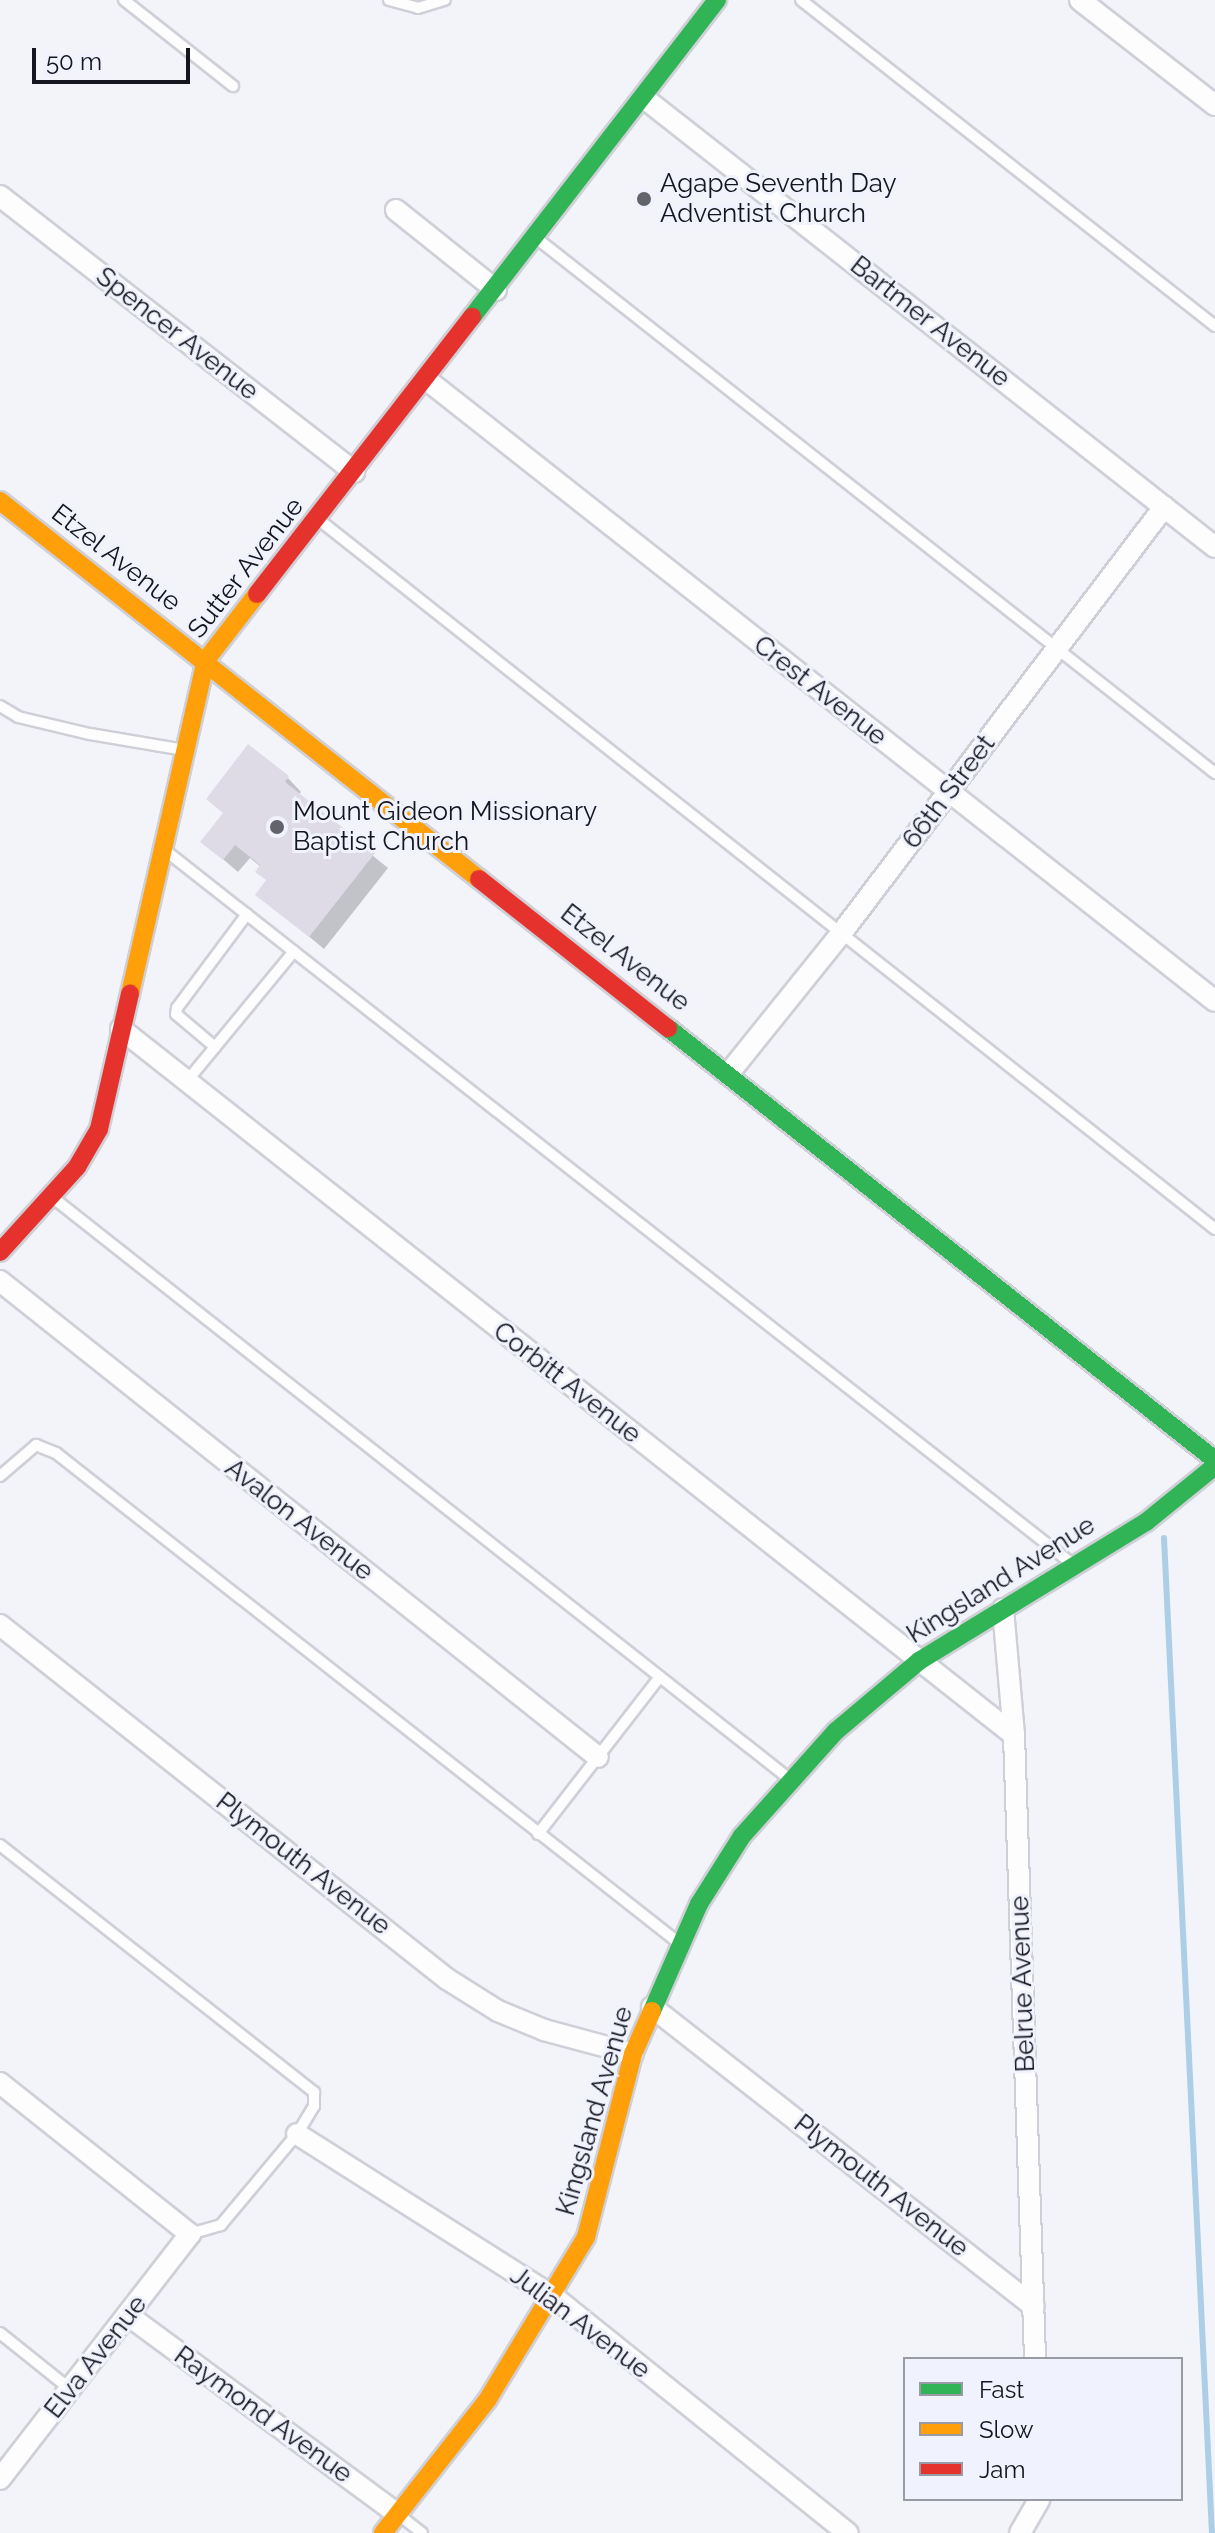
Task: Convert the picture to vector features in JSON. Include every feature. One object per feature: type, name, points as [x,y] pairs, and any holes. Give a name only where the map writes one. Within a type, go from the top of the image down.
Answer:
[{"type":"street","name":"Sutter Avenue","points":[[0,1252],[90,1149],[99,1129],[166,850],[206,660],[427,380],[717,0]]},
{"type":"street","points":[[1080,0],[1215,105]]},
{"type":"street","name":"Bartmer Avenue","points":[[644,98],[1215,547]]},
{"type":"street","name":"Spencer Avenue","points":[[0,196],[354,472]]},
{"type":"street","points":[[396,210],[496,290]]},
{"type":"street","name":"Crest Avenue","points":[[427,380],[1215,1001]]},
{"type":"street","name":"Etzel Avenue","points":[[0,501],[729,1073],[1215,1463]]},
{"type":"street","name":"66th Street","points":[[729,1073],[840,935],[1055,647],[1164,507]]},
{"type":"street","name":"Corbitt Avenue","points":[[121,1029],[1014,1735]]},
{"type":"street","name":"Avalon Avenue","points":[[0,1281],[598,1757]]},
{"type":"street","name":"Kingsland Avenue","points":[[383,2533],[488,2399],[554,2297],[586,2237],[633,2054],[681,1945],[742,1836],[788,1778],[919,1661],[1182,1497],[1215,1463]]},
{"type":"street","name":"Belrue Avenue","points":[[1003,1609],[1014,1735],[1035,2357]]},
{"type":"street","name":"Plymouth Avenue","points":[[0,1625],[447,1979],[498,2011],[544,2030],[633,2054]]},
{"type":"street","name":"Plymouth Avenue","points":[[652,2007],[1034,2306]]},
{"type":"street","points":[[0,2083],[190,2234]]},
{"type":"street","name":"Julian Avenue","points":[[297,2134],[554,2297],[848,2533]]},
{"type":"street","name":"Elva Avenue","points":[[0,2479],[190,2234]]},
{"type":"street","name":"Raymond Avenue","points":[[129,2316],[398,2514]]},
{"type":"street","points":[[1020,2533],[1039,2501]]},
{"type":"lane","points":[[124,0],[233,86]]},
{"type":"lane","points":[[389,0],[418,8],[445,0]]},
{"type":"lane","points":[[801,0],[1215,326]]},
{"type":"lane","points":[[535,237],[1215,773]]},
{"type":"lane","points":[[318,519],[1215,1229]]},
{"type":"lane","points":[[0,706],[18,717],[90,734],[187,751]]},
{"type":"lane","points":[[166,850],[1073,1565]]},
{"type":"lane","points":[[215,1047],[176,1014],[177,1008],[247,914]]},
{"type":"lane","points":[[187,1081],[294,951]]},
{"type":"lane","points":[[50,1196],[788,1778]]},
{"type":"lane","points":[[0,1476],[36,1445],[56,1453],[681,1945]]},
{"type":"lane","points":[[538,1834],[660,1677]]},
{"type":"lane","points":[[0,1845],[314,2092],[314,2106],[297,2134],[221,2225],[190,2234]]},
{"type":"lane","points":[[0,2333],[71,2389]]},
{"type":"lane","points":[[398,2514],[422,2533]]},
{"type":"building","name":"Mount Gideon Missionary Baptist Church","points":[[248,744],[289,776],[285,782],[375,853],[309,937],[255,895],[266,880],[255,872],[260,865],[235,845],[223,860],[200,842],[223,813],[206,799]]},
{"type":"waterway","points":[[1164,1538],[1212,2533]]},
{"type":"traffic: fast","points":[[472,317],[717,0]]},
{"type":"traffic: fast","points":[[668,1028],[1215,1460]]},
{"type":"traffic: fast","points":[[652,2011],[699,1904],[742,1836],[836,1731],[919,1661],[1146,1522],[1215,1466]]},
{"type":"traffic: slow","points":[[0,501],[479,879]]},
{"type":"traffic: slow","points":[[130,994],[206,660],[257,594]]},
{"type":"traffic: slow","points":[[383,2533],[488,2399],[586,2237],[633,2054],[652,2011]]},
{"type":"traffic: jam","points":[[257,594],[472,317]]},
{"type":"traffic: jam","points":[[479,879],[668,1028]]},
{"type":"traffic: jam","points":[[0,1252],[77,1167],[99,1129],[130,994]]},
{"type":"place","name":"Agape Seventh Day Adventist Church","points":[[644,199]]},
{"type":"place","name":"Mount Gideon Missionary Baptist Church","points":[[277,827]]}]
